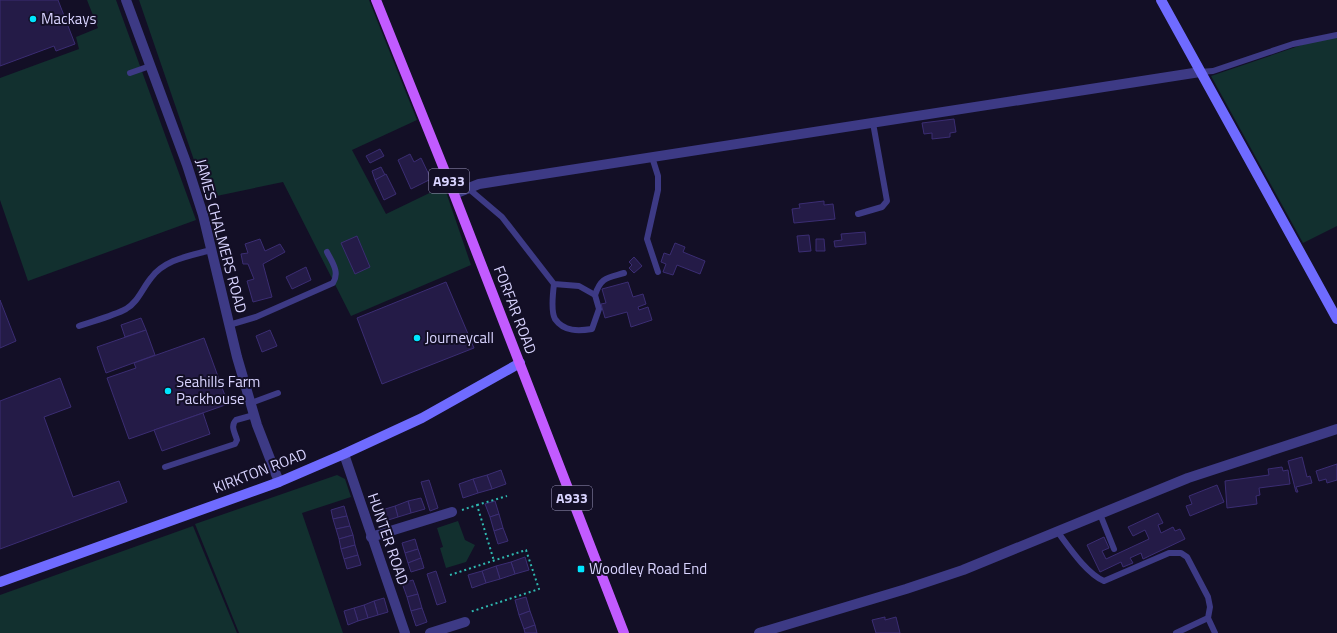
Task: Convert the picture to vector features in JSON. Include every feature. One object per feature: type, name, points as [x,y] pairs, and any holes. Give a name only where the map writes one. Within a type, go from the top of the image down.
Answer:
[{"type":"main road","name":"FORFAR ROAD","points":[[376,0],[454,194],[624,633]]},
{"type":"street","name":"JAMES CHALMERS ROAD","points":[[126,0],[187,165],[203,215],[237,358],[254,415],[279,482]]},
{"type":"street","points":[[1161,0],[1337,319]]},
{"type":"street","points":[[454,194],[479,184],[1200,72]]},
{"type":"street","name":"KIRKTON ROAD","points":[[0,582],[279,482],[422,418],[520,363]]},
{"type":"street","points":[[759,633],[906,589],[963,570],[1188,478],[1337,429]]},
{"type":"street","name":"HUNTER ROAD","points":[[344,454],[371,537],[405,633]]},
{"type":"street","points":[[371,537],[452,512]]},
{"type":"street","points":[[430,633],[465,622]]},
{"type":"lane","points":[[1200,72],[1213,71],[1293,44],[1337,35]]},
{"type":"lane","points":[[130,73],[150,66]]},
{"type":"lane","points":[[858,214],[882,207],[887,201],[873,123]]},
{"type":"lane","points":[[652,157],[658,176],[658,190],[646,239],[658,272]]},
{"type":"lane","points":[[469,189],[502,217],[554,284],[553,301],[555,318],[565,328],[579,332],[592,328],[599,309],[594,295],[579,286],[554,284]]},
{"type":"lane","points":[[79,326],[126,309],[137,300],[150,278],[166,264],[211,250]]},
{"type":"lane","points":[[229,326],[256,317],[333,283],[336,278],[336,273],[327,252]]},
{"type":"lane","points":[[594,295],[598,285],[605,279],[624,273]]},
{"type":"lane","points":[[251,403],[278,393]]},
{"type":"lane","points":[[165,467],[235,444],[237,440],[233,426],[234,422],[236,420],[254,415]]},
{"type":"lane","points":[[1100,514],[1114,549]]},
{"type":"lane","points":[[1057,531],[1089,570],[1104,581],[1169,553],[1181,553],[1187,557],[1208,597],[1210,607],[1208,618],[1215,633]]},
{"type":"lane","points":[[1176,633],[1208,618]]},
{"type":"path","points":[[452,512],[477,506],[507,496]]},
{"type":"path","points":[[477,506],[494,561]]},
{"type":"path","points":[[450,575],[526,550],[539,589],[470,612]]},
{"type":"green space","points":[[87,0],[116,0],[196,220],[28,281],[0,200],[0,78],[79,49],[76,37],[98,28]]},
{"type":"green space","points":[[139,0],[369,0],[417,120],[352,150],[386,214],[444,186],[471,265],[351,316],[283,182],[207,198]]},
{"type":"green space","points":[[1337,33],[1337,226],[1303,243],[1211,76]]},
{"type":"green space","points":[[337,475],[345,479],[351,497],[302,513],[343,633],[239,633],[195,524]]},
{"type":"green space","points":[[458,521],[465,540],[475,545],[466,562],[446,568],[440,548],[443,547],[437,528]]},
{"type":"green space","points":[[193,526],[237,633],[0,633],[0,595]]},
{"type":"building","name":"Mackays","points":[[0,0],[58,0],[75,44],[56,51],[54,46],[0,66]]},
{"type":"building","points":[[954,119],[956,132],[950,133],[950,137],[932,139],[932,133],[924,134],[922,123]]},
{"type":"building","points":[[380,149],[384,156],[370,163],[366,156]]},
{"type":"building","points":[[410,154],[414,162],[421,158],[431,179],[411,189],[398,160]]},
{"type":"building","points":[[381,167],[385,175],[375,180],[372,171]]},
{"type":"building","points":[[386,174],[396,194],[384,200],[375,180]]},
{"type":"building","points":[[824,201],[824,205],[833,204],[835,219],[794,223],[792,209],[800,208],[799,204]]},
{"type":"building","points":[[865,232],[866,244],[835,247],[834,241],[842,240],[841,234]]},
{"type":"building","points":[[809,235],[811,251],[799,252],[797,236]]},
{"type":"building","points":[[357,236],[370,267],[355,274],[341,243]]},
{"type":"building","points":[[260,239],[265,251],[280,244],[285,252],[263,264],[272,297],[253,302],[247,281],[254,279],[248,264],[243,264],[241,254],[248,253],[245,244]]},
{"type":"building","points":[[816,239],[824,239],[825,251],[816,251]]},
{"type":"building","points":[[675,243],[685,247],[683,252],[705,261],[700,274],[677,265],[673,275],[663,272],[666,264],[661,262],[664,253],[670,255]]},
{"type":"building","points":[[634,257],[642,266],[634,273],[629,268],[632,265],[629,262]]},
{"type":"building","points":[[306,267],[311,280],[292,289],[286,277]]},
{"type":"building","name":"Journeycall","points":[[446,282],[474,348],[382,384],[357,318]]},
{"type":"building","points":[[628,282],[633,297],[643,294],[646,304],[638,307],[639,310],[648,307],[652,320],[631,327],[627,312],[605,318],[601,304],[606,303],[602,289]]},
{"type":"building","points":[[0,300],[16,341],[0,348]]},
{"type":"building","points":[[141,318],[146,330],[125,337],[121,325]]},
{"type":"building","points":[[146,330],[155,355],[106,373],[97,347]]},
{"type":"building","points":[[270,330],[277,346],[262,352],[256,336]]},
{"type":"building","name":"Seahills Farm Packhouse","points":[[204,338],[228,404],[129,439],[107,378],[136,368],[134,363]]},
{"type":"building","points":[[60,378],[71,407],[44,417],[73,497],[119,481],[127,502],[0,549],[0,401]]},
{"type":"building","points":[[203,413],[210,434],[162,451],[154,430]]},
{"type":"building","points":[[1302,457],[1307,477],[1310,476],[1312,483],[1296,487],[1298,492],[1296,492],[1288,461]]},
{"type":"building","points":[[1337,464],[1337,480],[1327,483],[1326,479],[1319,481],[1316,471]]},
{"type":"building","points":[[1282,467],[1283,471],[1288,470],[1290,484],[1259,488],[1260,495],[1256,496],[1257,504],[1227,508],[1225,481],[1269,475],[1268,469]]},
{"type":"building","points":[[501,470],[506,484],[492,489],[487,475]]},
{"type":"building","points":[[487,475],[492,489],[478,493],[473,479]]},
{"type":"building","points":[[473,479],[478,493],[463,498],[459,484]]},
{"type":"building","points":[[429,480],[438,508],[430,511],[421,482]]},
{"type":"building","points":[[1217,485],[1224,502],[1190,516],[1186,506],[1192,504],[1189,496]]},
{"type":"building","points":[[421,498],[425,509],[411,513],[408,501]]},
{"type":"building","points":[[408,501],[411,513],[398,517],[395,506]]},
{"type":"building","points":[[495,501],[499,514],[490,517],[485,504]]},
{"type":"building","points":[[344,506],[347,516],[333,519],[331,510]]},
{"type":"building","points":[[395,506],[398,517],[385,521],[382,510]]},
{"type":"building","points":[[1158,513],[1163,523],[1158,525],[1161,533],[1173,527],[1175,531],[1180,529],[1185,539],[1143,559],[1141,553],[1130,558],[1133,563],[1123,567],[1121,562],[1100,572],[1087,545],[1104,537],[1109,548],[1102,551],[1106,559],[1149,539],[1145,530],[1133,536],[1128,527]]},
{"type":"building","points":[[499,514],[503,528],[494,531],[490,517]]},
{"type":"building","points":[[347,516],[350,526],[336,529],[333,519]]},
{"type":"building","points":[[350,526],[353,535],[339,539],[336,529]]},
{"type":"building","points":[[503,528],[508,541],[498,544],[494,531]]},
{"type":"building","points":[[353,535],[355,545],[341,549],[339,539]]},
{"type":"building","points":[[415,539],[418,549],[405,553],[402,543]]},
{"type":"building","points":[[355,545],[358,555],[344,559],[341,549]]},
{"type":"building","points":[[418,549],[421,558],[408,563],[405,553]]},
{"type":"building","points":[[358,555],[361,565],[347,569],[344,559]]},
{"type":"building","points":[[525,557],[529,570],[515,574],[511,562]]},
{"type":"building","points":[[421,558],[424,568],[411,572],[408,563]]},
{"type":"building","points":[[511,562],[515,574],[500,579],[496,566]]},
{"type":"building","points":[[496,566],[500,579],[486,583],[482,571]]},
{"type":"building","points":[[436,571],[446,602],[437,605],[427,574]]},
{"type":"building","points":[[482,571],[486,583],[472,588],[468,575]]},
{"type":"building","points":[[413,580],[418,594],[407,597],[402,583]]},
{"type":"building","points":[[418,594],[422,608],[411,611],[407,597]]},
{"type":"building","points":[[526,597],[530,611],[519,615],[515,600]]},
{"type":"building","points":[[384,598],[388,612],[378,615],[374,601]]},
{"type":"building","points":[[374,601],[378,615],[368,618],[364,605]]},
{"type":"building","points":[[364,605],[368,618],[358,621],[354,608]]},
{"type":"building","points":[[354,608],[358,621],[348,625],[344,611]]},
{"type":"building","points":[[422,608],[427,622],[416,626],[411,611]]},
{"type":"building","points":[[530,611],[535,625],[524,629],[519,615]]},
{"type":"building","points":[[885,617],[885,620],[896,617],[900,633],[876,633],[872,620]]},
{"type":"building","points":[[535,625],[537,633],[525,633],[524,629]]},
{"type":"place","name":"Mackays","points":[[33,19]]},
{"type":"place","name":"Journeycall","points":[[417,338]]},
{"type":"place","name":"Seahills Farm Packhouse","points":[[168,391]]},
{"type":"place","name":"Woodley Road End","points":[[581,569]]}]
